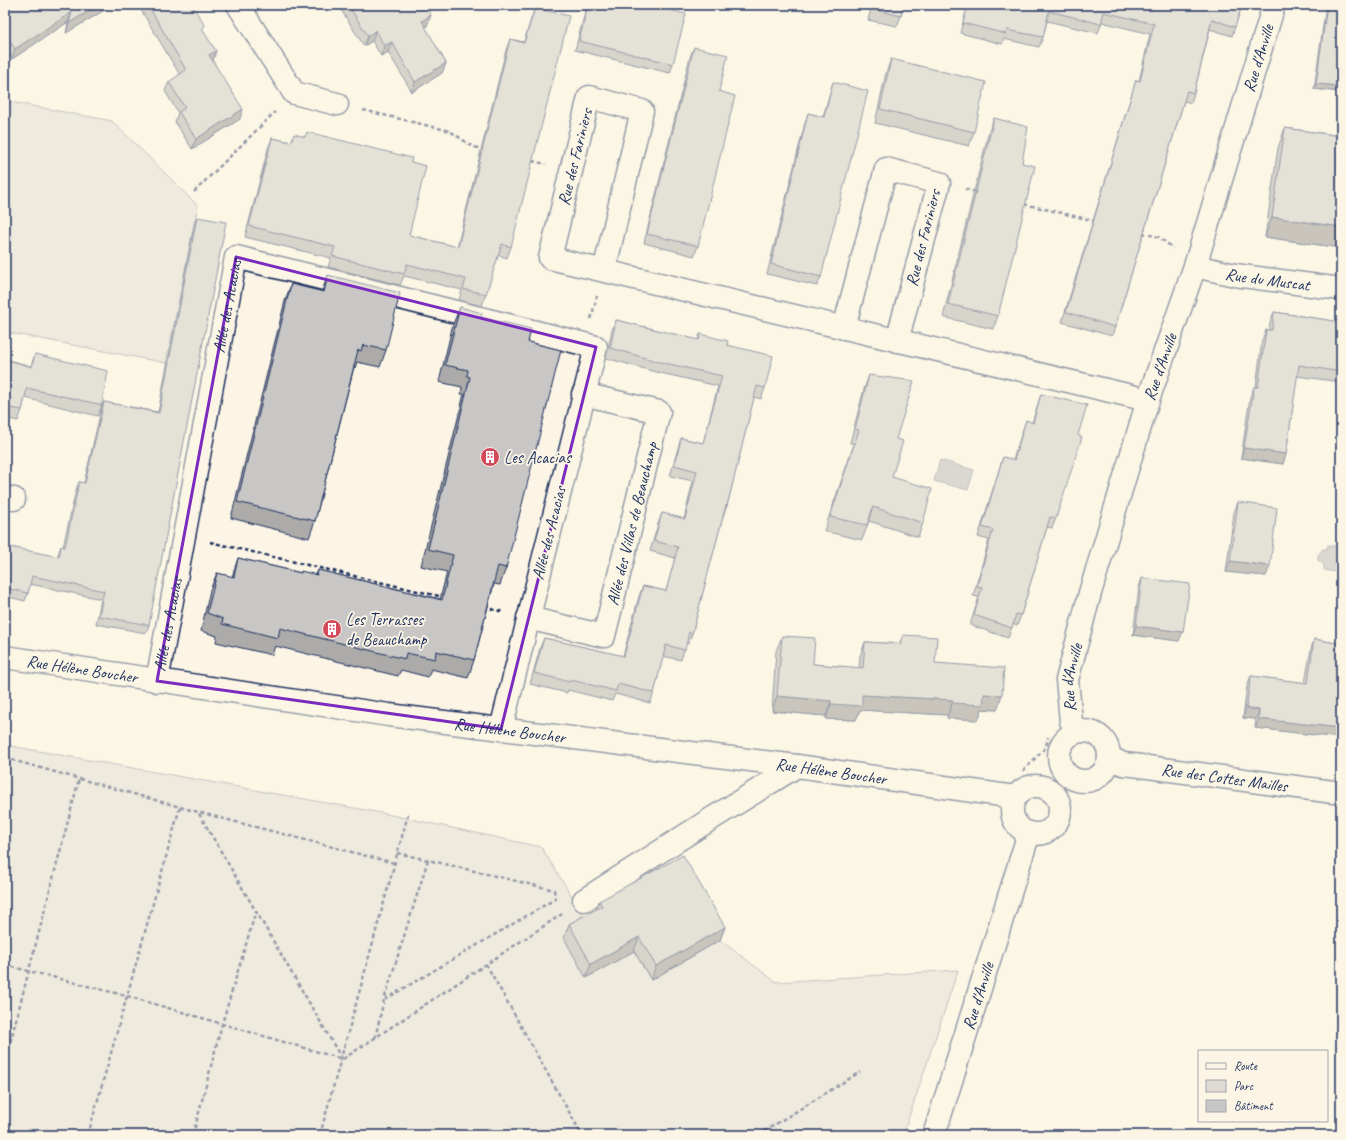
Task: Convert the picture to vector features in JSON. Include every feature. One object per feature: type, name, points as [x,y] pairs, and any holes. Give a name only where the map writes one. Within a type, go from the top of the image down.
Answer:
[{"type":"street","points":[[238,5],[294,93],[337,104]]},
{"type":"street","name":"Rue d'Anville","points":[[1076,732],[1071,721],[1067,680],[1090,593],[1148,400],[1195,266],[1274,5]]},
{"type":"street","name":"Rue des Fariniers","points":[[604,271],[642,110],[589,97],[550,258],[604,271],[844,328],[897,341],[1148,400]]},
{"type":"street","name":"Rue des Fariniers","points":[[844,328],[886,169],[939,183],[897,341]]},
{"type":"street","name":"Allée des Acacias","points":[[157,681],[236,258],[596,347],[583,394],[501,729]]},
{"type":"street","name":"Rue du Muscat","points":[[1195,266],[1234,275],[1341,289]]},
{"type":"street","name":"Allée des Villas de Beauchamp","points":[[528,618],[604,636],[659,412],[583,394]]},
{"type":"street","name":"Rue Hélène Boucher","points":[[5,657],[389,715],[798,766],[1011,796]]},
{"type":"street","points":[[1038,785],[1049,772],[1059,756],[1063,742],[1076,732],[1087,731],[1099,736],[1104,742],[1109,757],[1104,771],[1098,776],[1083,781],[1060,811],[1056,825],[1050,830],[1036,834],[1028,833],[1017,824],[1013,818],[1011,796],[1025,788],[1038,785],[1052,791],[1057,796],[1060,811]]},
{"type":"street","points":[[1059,756],[1060,764],[1069,776],[1083,781]]},
{"type":"street","name":"Rue des Cottes Mailles","points":[[1109,757],[1123,764],[1341,793]]},
{"type":"street","points":[[584,900],[711,818],[798,766]]},
{"type":"street","name":"Rue d'Anville","points":[[934,1135],[1028,833]]},
{"type":"path","points":[[194,192],[294,93]]},
{"type":"path","points":[[337,104],[450,131],[473,147],[488,150]]},
{"type":"path","points":[[939,183],[982,194]]},
{"type":"path","points":[[1021,203],[1098,222]]},
{"type":"path","points":[[1136,231],[1159,237],[1195,266]]},
{"type":"path","points":[[584,344],[604,271]]},
{"type":"path","points":[[184,536],[444,598]]},
{"type":"path","points":[[482,607],[528,618]]},
{"type":"path","points":[[1011,796],[1018,776],[1046,747],[1050,730],[1050,714],[1070,710]]},
{"type":"path","points":[[5,758],[198,812],[394,863]]},
{"type":"path","points":[[5,1062],[79,779]]},
{"type":"path","points":[[88,1135],[180,807]]},
{"type":"path","points":[[320,1135],[409,811]]},
{"type":"path","points":[[198,812],[342,1059]]},
{"type":"path","points":[[384,1000],[555,899],[554,890],[397,853]]},
{"type":"path","points":[[374,1038],[384,1000],[428,860]]},
{"type":"path","points":[[5,965],[127,996],[342,1059],[584,900]]},
{"type":"path","points":[[193,1135],[222,1024],[256,911]]},
{"type":"path","points":[[486,964],[582,1135]]},
{"type":"path","points":[[758,1135],[860,1072]]},
{"type":"highlighted area","points":[[236,257],[596,347],[501,729],[157,681]]},
{"type":"green space","points":[[5,101],[112,121],[198,206],[166,363],[5,332]]},
{"type":"green space","points":[[5,745],[382,813],[541,847],[578,906],[586,924],[631,946],[651,980],[720,940],[776,982],[958,970],[903,1135],[5,1135]]},
{"type":"shaded area","points":[[940,460],[974,470],[968,490],[934,481]]},
{"type":"shaded area","points":[[1328,545],[1341,547],[1341,573],[1324,570],[1324,565],[1318,560],[1318,555],[1323,549],[1327,549]]},
{"type":"building","points":[[5,5],[99,5],[69,23],[72,12],[15,49],[6,35],[5,36]]},
{"type":"building","points":[[148,5],[192,5],[205,26],[202,29],[216,51],[209,55],[243,109],[196,139],[179,112],[185,108],[169,82],[186,70]]},
{"type":"building","points":[[348,5],[425,5],[431,15],[422,21],[446,63],[415,82],[392,42],[384,46],[376,30],[368,36]]},
{"type":"building","points":[[588,5],[649,5],[686,14],[673,64],[579,41]]},
{"type":"building","points":[[873,5],[903,5],[901,16],[872,9]]},
{"type":"building","points":[[968,5],[1242,5],[1235,27],[1212,19],[1194,93],[1187,91],[1115,327],[1066,312],[1136,80],[1140,81],[1154,24],[1104,12],[1101,24],[1049,11],[1043,37],[1007,30],[1006,34],[963,23]]},
{"type":"building","points":[[1327,5],[1341,5],[1341,86],[1316,84]]},
{"type":"building","points":[[535,8],[569,16],[511,247],[502,244],[486,294],[463,289],[466,279],[407,264],[404,274],[332,256],[335,247],[249,226],[272,138],[291,142],[294,134],[305,137],[307,132],[412,158],[411,162],[426,166],[409,235],[458,247],[510,39],[524,43]]},
{"type":"building","points":[[694,47],[728,55],[719,91],[735,96],[698,246],[647,234]]},
{"type":"building","points":[[891,59],[986,82],[974,132],[880,109]]},
{"type":"building","points":[[833,82],[868,91],[821,277],[771,264],[808,113],[824,117]]},
{"type":"building","points":[[994,118],[1028,127],[1022,163],[1035,166],[998,316],[948,304]]},
{"type":"building","points":[[1285,128],[1341,136],[1341,227],[1272,217]]},
{"type":"building","points":[[197,217],[226,222],[149,625],[99,616],[104,591],[32,576],[28,593],[5,588],[5,546],[59,557],[61,546],[65,547],[79,482],[85,483],[104,402],[159,413]]},
{"type":"building","points":[[328,275],[400,293],[386,350],[363,345],[361,351],[358,350],[315,521],[237,502],[291,284],[324,292]]},
{"type":"building","points":[[460,307],[482,313],[481,317],[531,329],[528,342],[561,350],[506,568],[498,566],[474,660],[436,651],[435,659],[406,653],[405,659],[280,628],[278,638],[222,624],[223,619],[207,613],[217,573],[234,577],[238,558],[301,573],[301,571],[317,575],[318,570],[442,600],[453,555],[428,549],[470,377],[467,376],[468,370],[445,365]]},
{"type":"building","points":[[1274,312],[1341,322],[1341,372],[1299,365],[1286,454],[1244,448],[1254,387],[1258,387],[1266,330],[1272,330]]},
{"type":"building","points":[[616,320],[699,340],[700,334],[728,341],[727,345],[773,356],[765,388],[757,386],[727,506],[726,505],[692,634],[689,632],[685,650],[666,645],[654,693],[618,684],[616,691],[534,673],[544,638],[624,656],[643,586],[666,591],[678,547],[654,541],[662,513],[685,519],[697,471],[674,465],[681,438],[703,443],[722,376],[656,361],[610,348]]},
{"type":"building","points":[[35,354],[108,371],[102,405],[27,388],[22,410],[5,407],[5,370],[8,360],[32,367]]},
{"type":"building","points":[[869,375],[914,381],[896,439],[903,441],[892,477],[932,489],[923,523],[873,507],[867,525],[830,517],[859,430],[855,429]]},
{"type":"building","points":[[1041,394],[1087,405],[1078,435],[1082,437],[1056,518],[1050,517],[1021,615],[1016,614],[1012,628],[974,615],[982,587],[977,586],[993,530],[982,527],[1003,457],[1014,460],[1026,420],[1033,423]]},
{"type":"building","points":[[1238,502],[1277,508],[1270,566],[1230,561]]},
{"type":"building","points":[[1142,578],[1190,584],[1183,632],[1136,626]]},
{"type":"building","points":[[903,635],[937,637],[935,663],[1004,668],[1002,695],[984,694],[983,705],[952,703],[953,700],[862,695],[862,706],[831,704],[831,701],[777,696],[782,636],[815,638],[813,664],[863,668],[865,642],[902,644]]},
{"type":"building","points":[[1314,639],[1341,644],[1341,728],[1259,719],[1259,710],[1246,708],[1251,676],[1308,683]]},
{"type":"building","points":[[683,855],[725,927],[656,966],[639,937],[591,964],[569,924],[602,906],[599,901]]},
{"type":"place","name":"Les Acacias","points":[[490,457]]},
{"type":"place","name":"Les Terrasses de Beauchamp","points":[[332,629]]}]
